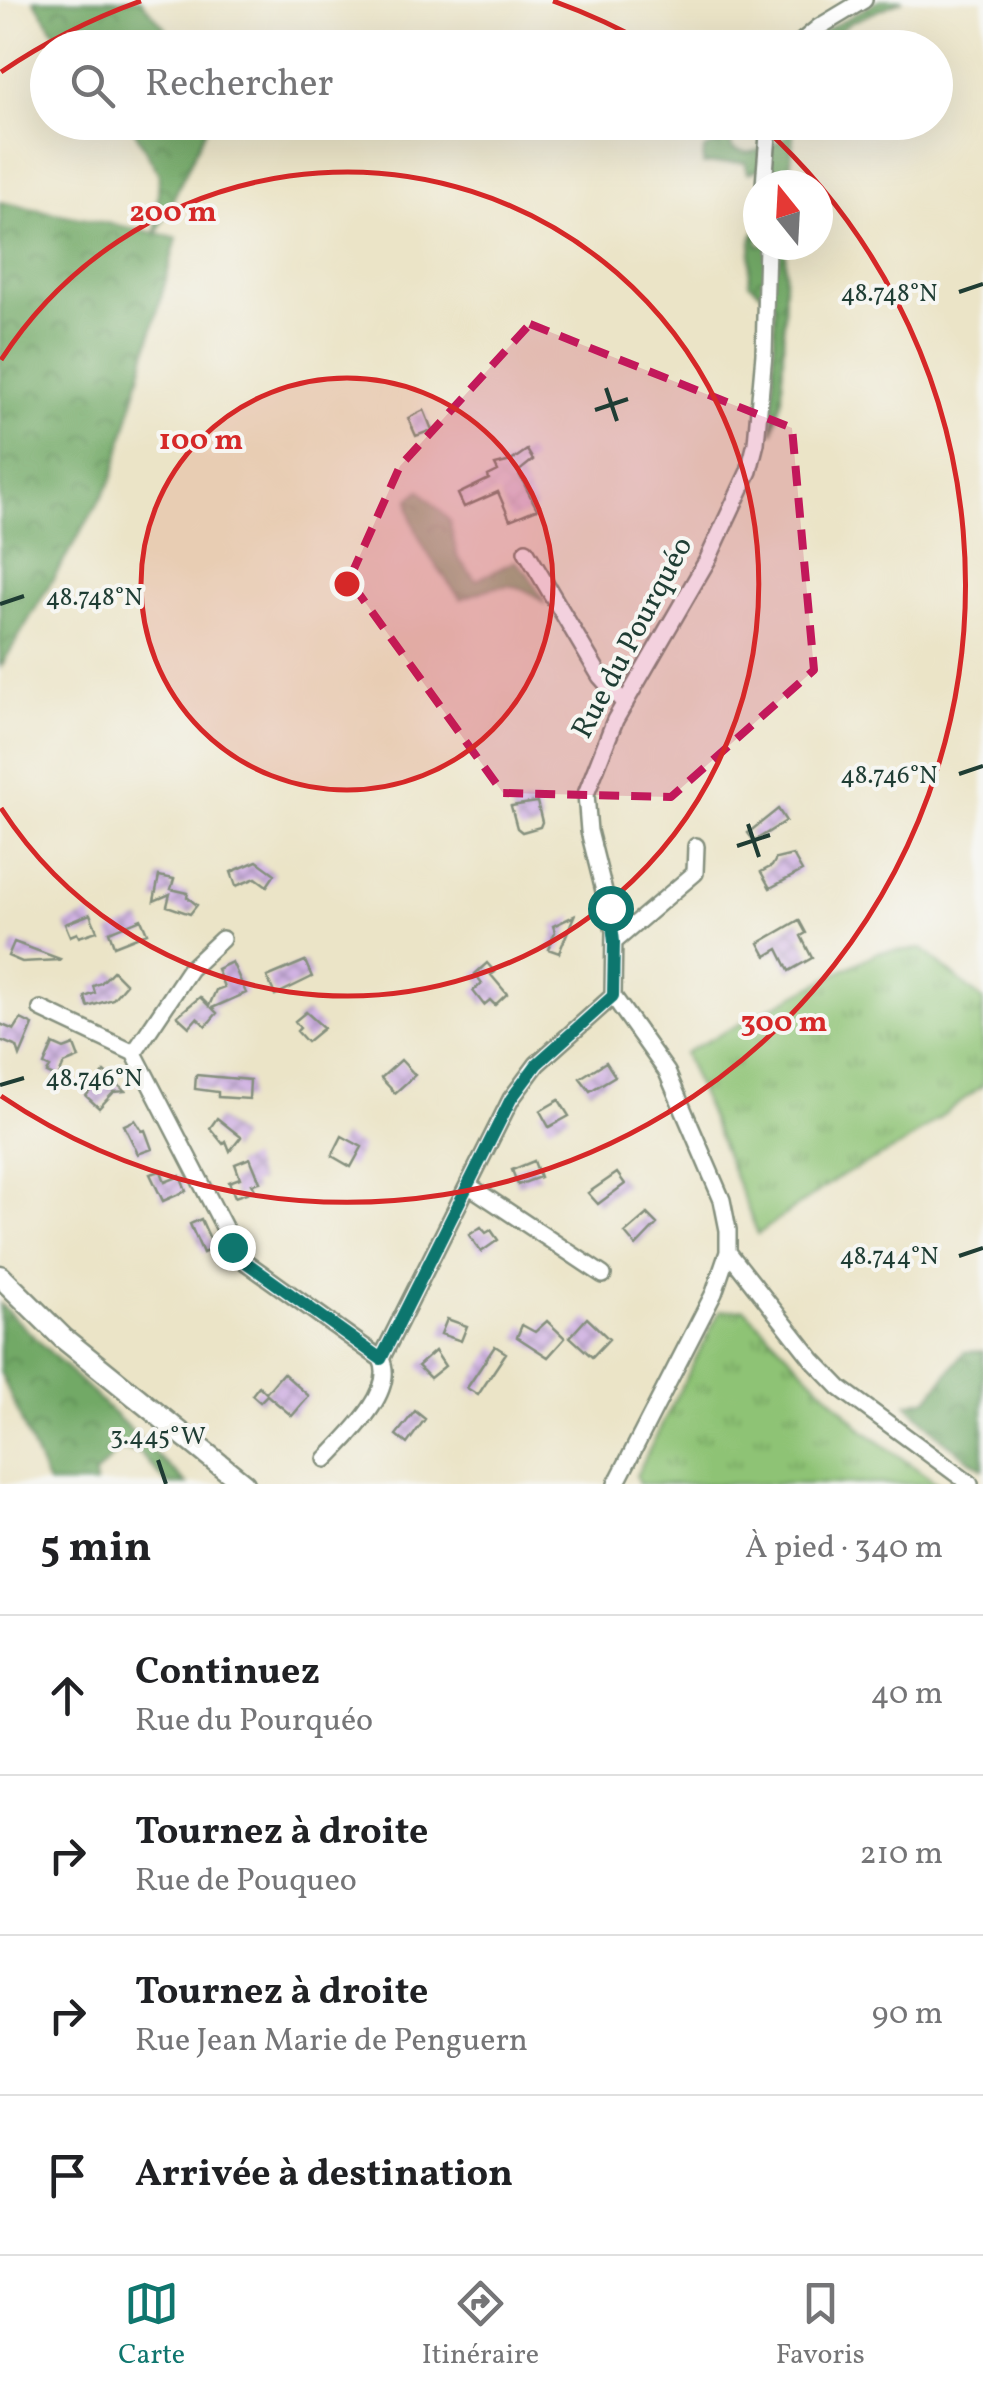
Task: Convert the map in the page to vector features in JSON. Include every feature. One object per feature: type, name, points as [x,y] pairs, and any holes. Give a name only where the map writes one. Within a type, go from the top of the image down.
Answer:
[{"type":"main road","points":[[0,1276],[64,1338],[244,1484]]},
{"type":"street","points":[[815,30],[864,0]]},
{"type":"street","points":[[765,170],[768,140]]},
{"type":"street","name":"Rue du Pourquéo","points":[[613,996],[610,908],[585,810],[586,794],[624,704],[708,559],[749,471],[756,443],[764,354],[767,260]]},
{"type":"street","points":[[526,551],[600,676],[624,704]]},
{"type":"street","points":[[614,942],[695,872],[696,846]]},
{"type":"street","points":[[134,1054],[190,969],[222,939]]},
{"type":"street","points":[[381,1359],[511,1099],[537,1064],[613,996],[667,1072],[697,1138],[722,1200],[728,1252],[714,1294],[616,1484]]},
{"type":"street","points":[[42,1008],[134,1054],[240,1258],[381,1359],[386,1369],[385,1384],[356,1426],[326,1459]]},
{"type":"street","points":[[468,1184],[603,1274]]},
{"type":"street","points":[[728,1252],[840,1388],[970,1484]]},
{"type":"highlighted area","points":[[530,324],[792,428],[814,670],[671,797],[503,793],[349,580],[400,466]]},
{"type":"green space","points":[[34,0],[141,0],[167,30],[53,30]]},
{"type":"green space","points":[[880,0],[903,0],[841,30],[828,29]]},
{"type":"green space","points":[[140,140],[201,140],[157,233],[177,238],[112,480],[0,668],[0,202],[156,233],[159,174]]},
{"type":"green space","points":[[725,140],[730,140],[732,148],[746,152],[793,140],[790,170],[771,170],[770,165],[747,170],[745,162],[703,164],[704,149]]},
{"type":"green space","points":[[750,260],[786,260],[782,398],[773,433],[775,303],[749,283]]},
{"type":"green space","points":[[420,490],[449,520],[458,558],[476,580],[515,561],[528,574],[545,604],[514,586],[495,587],[461,599],[427,552],[414,526],[409,499]]},
{"type":"green space","points":[[922,949],[983,1000],[983,1085],[901,1146],[836,1179],[758,1234],[684,1053],[878,952]]},
{"type":"green space","points":[[0,1304],[187,1484],[167,1484],[140,1453],[119,1449],[95,1475],[95,1484],[48,1484],[0,1371]]},
{"type":"green space","points":[[744,1309],[864,1431],[938,1484],[639,1484],[636,1476],[720,1311]]},
{"type":"green space","points":[[983,1351],[983,1469],[947,1443],[907,1404],[928,1399],[964,1352]]},
{"type":"building","points":[[424,410],[432,430],[416,436],[408,418]]},
{"type":"building","points":[[527,450],[533,460],[518,472],[537,509],[510,520],[498,492],[464,507],[458,494],[489,479],[498,471],[495,465],[511,461]]},
{"type":"building","points":[[537,802],[540,827],[522,832],[517,828],[511,806]]},
{"type":"building","points":[[778,809],[786,821],[754,841],[748,833]]},
{"type":"building","points":[[793,855],[802,871],[770,888],[761,872],[776,859]]},
{"type":"building","points":[[257,861],[275,874],[267,886],[256,878],[236,886],[231,872]]},
{"type":"building","points":[[159,876],[174,879],[171,889],[188,893],[187,897],[197,905],[190,914],[167,906],[170,894],[154,901]]},
{"type":"building","points":[[90,914],[97,931],[70,936],[65,924]]},
{"type":"building","points":[[574,916],[559,953],[548,949],[555,932],[553,926]]},
{"type":"building","points":[[141,919],[147,933],[114,946],[109,932]]},
{"type":"building","points":[[799,920],[806,933],[801,936],[812,958],[789,971],[778,949],[766,956],[759,943]]},
{"type":"building","points":[[14,942],[60,959],[22,962],[8,956]]},
{"type":"building","points":[[305,961],[312,977],[275,995],[267,977]]},
{"type":"building","points":[[232,962],[246,993],[212,1008],[217,1013],[206,1026],[197,1018],[189,1027],[177,1016],[200,997],[209,1006],[216,990],[224,987],[217,969]]},
{"type":"building","points":[[487,963],[495,972],[491,975],[507,994],[495,1005],[490,1000],[484,1005],[473,991],[482,983],[475,974]]},
{"type":"building","points":[[113,971],[126,984],[113,999],[88,1007],[85,997],[95,993],[93,986]]},
{"type":"building","points":[[306,1012],[324,1028],[307,1042],[297,1031],[300,1028],[295,1021]]},
{"type":"building","points":[[21,1019],[33,1025],[20,1056],[17,1047],[0,1040],[0,1024],[14,1030]]},
{"type":"building","points":[[53,1044],[64,1049],[74,1045],[79,1058],[64,1064],[58,1078],[47,1073],[50,1068],[44,1065]]},
{"type":"building","points":[[401,1060],[415,1075],[395,1093],[381,1078]]},
{"type":"building","points":[[606,1062],[615,1076],[590,1091],[580,1078]]},
{"type":"building","points":[[104,1072],[125,1091],[114,1092],[99,1108],[86,1096]]},
{"type":"building","points":[[196,1075],[250,1080],[249,1099],[218,1097],[218,1092],[195,1089]]},
{"type":"building","points":[[559,1100],[569,1116],[549,1127],[540,1111]]},
{"type":"building","points":[[217,1118],[241,1137],[230,1151],[226,1141],[223,1144],[210,1128]]},
{"type":"building","points":[[135,1120],[145,1130],[152,1149],[138,1154],[124,1125]]},
{"type":"building","points":[[342,1136],[362,1147],[351,1167],[332,1156]]},
{"type":"building","points":[[250,1158],[260,1182],[252,1184],[255,1190],[235,1197],[229,1182],[240,1178],[235,1164]]},
{"type":"building","points":[[534,1161],[540,1177],[518,1185],[512,1170]]},
{"type":"building","points":[[161,1171],[165,1182],[180,1176],[186,1191],[163,1201],[150,1174]]},
{"type":"building","points":[[617,1173],[625,1184],[598,1204],[588,1193]]},
{"type":"building","points":[[647,1214],[657,1224],[636,1246],[625,1233]]},
{"type":"building","points":[[201,1219],[214,1248],[203,1253],[190,1224]]},
{"type":"building","points":[[481,1227],[486,1233],[491,1230],[498,1240],[481,1252],[469,1235]]},
{"type":"building","points":[[587,1318],[609,1339],[592,1357],[570,1337]]},
{"type":"building","points":[[447,1319],[467,1326],[461,1341],[441,1334]]},
{"type":"building","points":[[547,1321],[565,1338],[548,1357],[517,1337],[522,1325],[535,1332]]},
{"type":"building","points":[[495,1346],[506,1353],[478,1395],[467,1388]]},
{"type":"building","points":[[435,1351],[445,1366],[430,1378],[418,1366]]},
{"type":"building","points":[[283,1373],[309,1396],[292,1416],[267,1395],[260,1402],[252,1395],[259,1386],[266,1393]]},
{"type":"building","points":[[415,1411],[425,1419],[407,1444],[396,1435]]},
{"type":"route","points":[[232,1247],[240,1258],[381,1359],[511,1099],[537,1064],[613,996],[610,908]]}]
